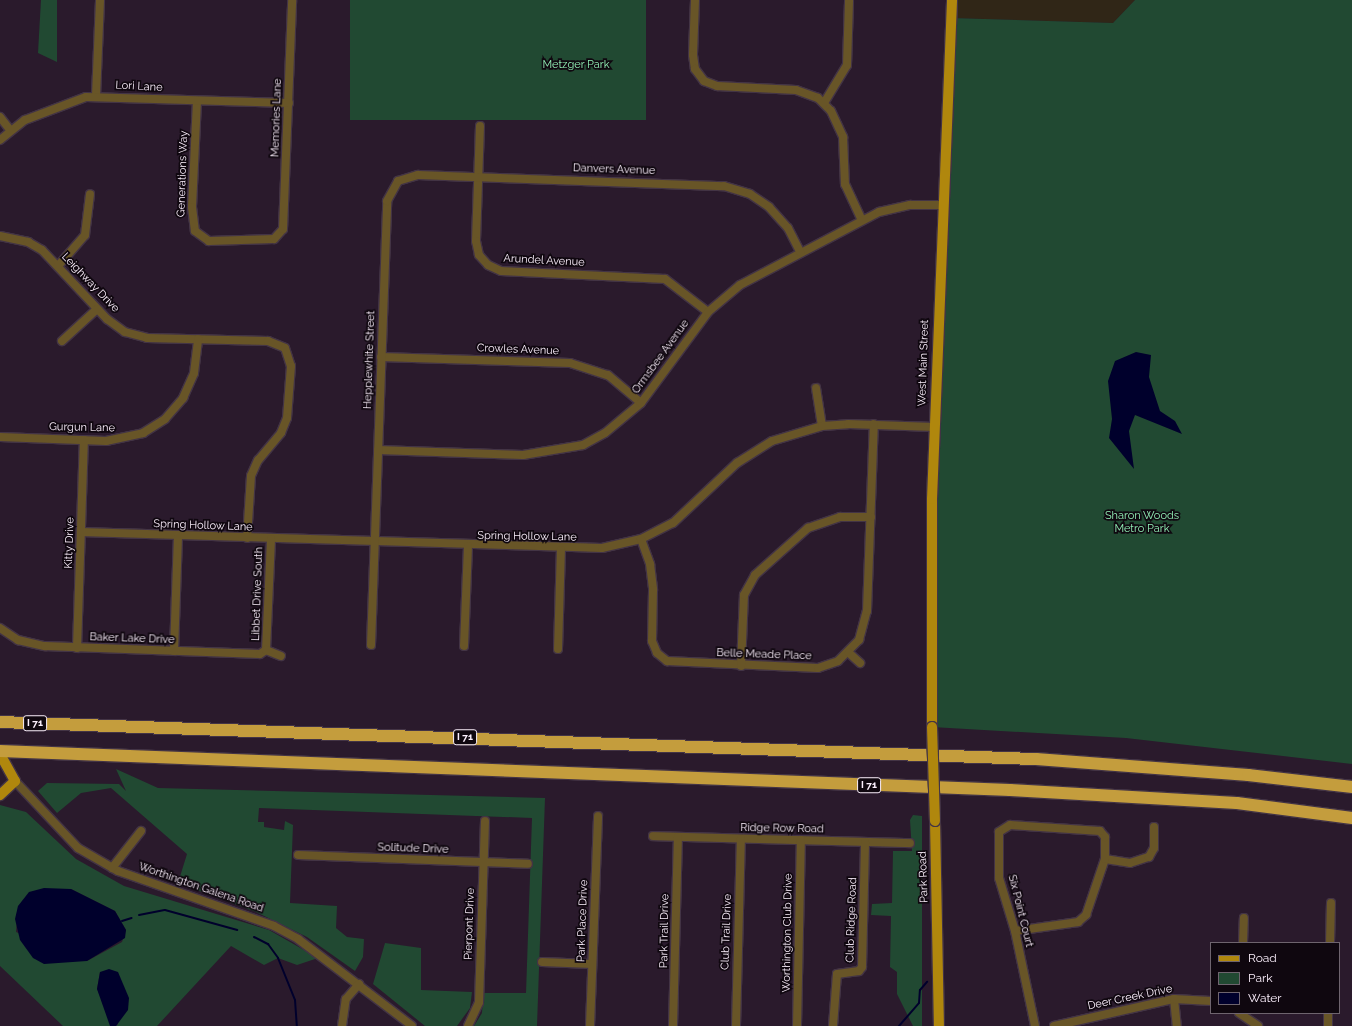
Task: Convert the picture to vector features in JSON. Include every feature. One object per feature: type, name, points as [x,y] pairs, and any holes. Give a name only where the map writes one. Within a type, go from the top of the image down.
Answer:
[{"type":"highway","name":"I 71","points":[[0,719],[68,724],[1036,759],[1248,775],[1352,787]]},
{"type":"highway","name":"I 71","points":[[0,751],[1010,790],[1238,803],[1352,818]]},
{"type":"main road","name":"West Main Street","points":[[932,727],[934,427],[942,205],[952,0]]},
{"type":"main road","name":"Park Road","points":[[932,727],[939,1026]]},
{"type":"main road","name":"Worthington Galena Road","points":[[0,754],[15,781]]},
{"type":"main road","points":[[0,795],[15,781]]},
{"type":"street","points":[[96,96],[100,0]]},
{"type":"street","name":"Memories Lane","points":[[279,235],[283,229],[292,0]]},
{"type":"street","points":[[695,0],[693,55],[695,69],[704,81],[717,86],[796,90],[824,103],[839,124],[844,142],[845,184],[862,220]]},
{"type":"street","points":[[824,103],[845,72],[849,0]]},
{"type":"street","name":"Lori Lane","points":[[0,140],[10,130],[65,102],[96,96],[197,101],[289,103]]},
{"type":"street","name":"Generations Way","points":[[197,101],[192,207],[195,231],[209,241],[268,242],[279,235]]},
{"type":"street","points":[[0,117],[10,130]]},
{"type":"street","name":"Arundel Avenue","points":[[480,126],[477,248],[488,265],[501,270],[665,279],[708,312]]},
{"type":"street","name":"Danvers Avenue","points":[[398,180],[418,174],[724,186],[750,194],[769,207],[788,228],[800,252]]},
{"type":"street","name":"Hepplewhite Street","points":[[371,645],[387,201],[398,180]]},
{"type":"street","points":[[58,266],[85,235],[90,194]]},
{"type":"street","name":"Ormsbee Avenue","points":[[378,450],[523,455],[583,445],[611,429],[641,404],[708,312],[740,286],[800,252],[862,220],[910,205],[942,205]]},
{"type":"street","name":"Leighway Drive","points":[[0,236],[36,246],[58,266],[97,309],[125,332],[147,338],[268,341],[285,348],[291,366],[287,418],[281,433],[258,460],[251,476],[247,538]]},
{"type":"street","points":[[62,341],[97,309]]},
{"type":"street","name":"Gurgun Lane","points":[[0,437],[84,440],[125,439],[165,419],[188,389],[198,339]]},
{"type":"street","name":"Crowles Avenue","points":[[381,357],[570,363],[608,375],[641,404]]},
{"type":"street","points":[[816,388],[822,426]]},
{"type":"street","points":[[860,663],[849,653],[864,628],[871,517],[874,424]]},
{"type":"street","name":"Spring Hollow Lane","points":[[81,532],[561,550],[602,548],[641,539],[673,523],[754,451],[772,441],[822,426],[874,424],[934,427]]},
{"type":"street","name":"Kitty Drive","points":[[77,648],[84,440]]},
{"type":"street","points":[[741,666],[744,595],[755,575],[808,528],[840,517],[871,517]]},
{"type":"street","points":[[174,651],[178,536]]},
{"type":"street","name":"Libbet Drive South","points":[[266,650],[271,539]]},
{"type":"street","name":"Belle Meade Place","points":[[641,539],[650,564],[652,641],[657,653],[679,664],[818,668],[849,653]]},
{"type":"street","points":[[464,646],[468,546]]},
{"type":"street","points":[[558,649],[561,550]]},
{"type":"street","name":"Baker Lake Drive","points":[[0,628],[32,644],[77,648],[260,654],[266,650]]},
{"type":"street","points":[[266,650],[282,656]]},
{"type":"street","name":"Worthington Galena Road","points":[[15,781],[78,848],[112,868],[274,926],[320,953],[412,1026]]},
{"type":"street","name":"Park Place Drive","points":[[590,1026],[598,816]]},
{"type":"street","name":"Pierpont Drive","points":[[468,1026],[479,1002],[485,821]]},
{"type":"street","name":"Six Point Court","points":[[1035,1026],[1015,932],[999,878],[999,832],[1010,825],[1100,831],[1107,845],[1105,859]]},
{"type":"street","points":[[1015,932],[1078,922],[1086,915],[1105,859],[1130,863],[1149,857],[1154,848],[1154,828]]},
{"type":"street","points":[[112,868],[141,831]]},
{"type":"street","name":"Ridge Row Road","points":[[653,836],[910,843]]},
{"type":"street","name":"Park Trail Drive","points":[[674,1026],[678,837]]},
{"type":"street","name":"Club Trail Drive","points":[[736,1026],[741,839]]},
{"type":"street","name":"Worthington Club Drive","points":[[797,1026],[801,840]]},
{"type":"street","name":"Club Ridge Road","points":[[833,1026],[837,974],[859,971],[862,967],[865,842]]},
{"type":"street","name":"Solitude Drive","points":[[298,856],[528,864]]},
{"type":"street","points":[[1330,942],[1331,903]]},
{"type":"street","points":[[1243,942],[1244,918]]},
{"type":"street","points":[[542,962],[592,964]]},
{"type":"street","points":[[342,1026],[346,999],[359,984]]},
{"type":"street","points":[[1174,999],[1177,1026]]},
{"type":"street","name":"Deer Creek Drive","points":[[1054,1026],[1174,999],[1210,1001]]},
{"type":"street","points":[[1240,1014],[1258,1026]]},
{"type":"street","points":[[1328,1014],[1328,1026]]},
{"type":"shaded area","points":[[952,0],[1135,0],[1113,23],[951,18]]},
{"type":"green space","points":[[41,0],[57,0],[57,62],[38,53]]},
{"type":"green space","name":"Metzger Park","points":[[350,0],[646,0],[646,120],[350,120]]},
{"type":"green space","name":"Sharon Woods Metro Park","points":[[1135,0],[1352,0],[1352,764],[1126,738],[932,727],[932,569],[951,18],[1113,23]]},
{"type":"green space","points":[[116,769],[158,788],[545,798],[537,1026],[474,1026],[482,1013],[483,993],[526,993],[532,818],[259,808],[258,822],[264,822],[264,827],[284,830],[285,821],[293,825],[290,903],[337,906],[336,928],[347,937],[364,939],[363,957],[355,971],[307,937],[256,912],[178,883],[187,854],[111,788],[81,793],[57,813],[38,791],[47,783],[119,784],[126,791]]},
{"type":"green space","points":[[0,805],[26,812],[76,859],[124,886],[269,930],[318,958],[297,965],[278,958],[264,965],[231,946],[157,1026],[116,1026],[118,1024],[100,972],[97,989],[113,1026],[63,1026],[0,966]],"holes":[[[71,889],[115,911],[126,930],[122,942],[87,961],[16,932],[18,906]]]},
{"type":"green space","points":[[913,815],[922,816],[922,1026],[913,1026],[897,994],[897,972],[890,967],[891,916],[871,915],[872,904],[892,903],[893,851],[912,851],[910,820]]},
{"type":"green space","points":[[385,943],[421,948],[421,990],[472,992],[470,1008],[457,1026],[425,1026],[373,984]]},
{"type":"water","points":[[1136,352],[1151,355],[1149,377],[1160,411],[1175,421],[1182,434],[1135,415],[1129,431],[1134,469],[1109,438],[1112,419],[1108,381],[1115,361]]},
{"type":"water","points":[[44,888],[71,889],[115,911],[126,930],[125,938],[87,961],[44,964],[33,958],[20,940],[15,919],[18,906],[29,892]]},
{"type":"water","points":[[109,969],[118,972],[129,998],[128,1010],[116,1026],[110,1026],[97,989],[100,972]]},
{"type":"waterway","points":[[139,915],[165,910],[237,930]]},
{"type":"waterway","points":[[122,921],[132,918]]},
{"type":"waterway","points":[[254,937],[268,944],[278,958],[295,1000],[297,1026]]},
{"type":"waterway","points":[[899,1026],[919,1003],[920,990],[927,982]]}]
